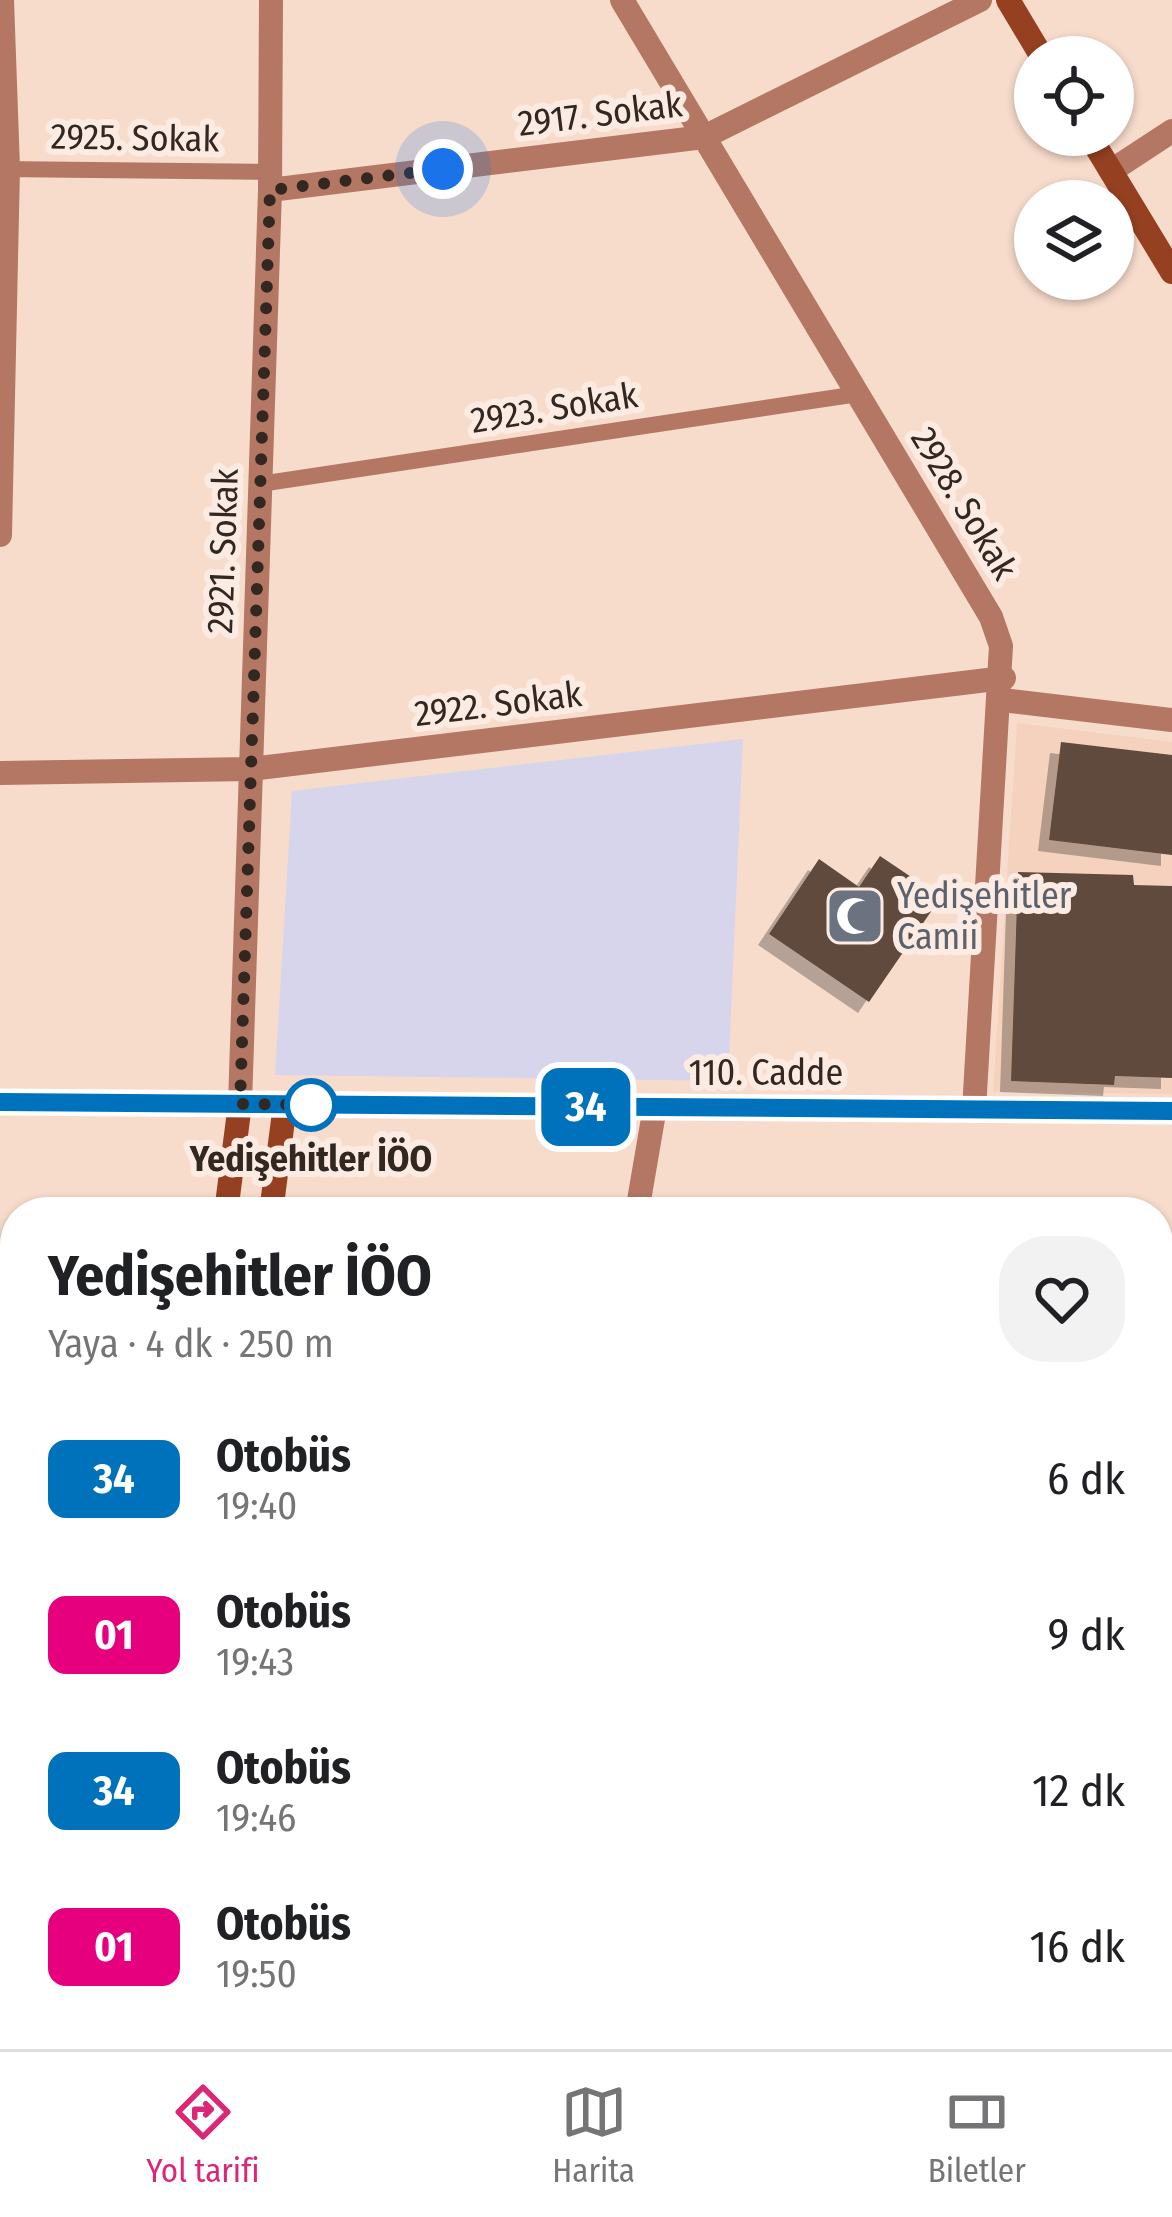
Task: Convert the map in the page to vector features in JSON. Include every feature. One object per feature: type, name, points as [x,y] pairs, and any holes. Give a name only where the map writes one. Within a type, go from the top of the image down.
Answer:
[{"type":"street","points":[[0,535],[2,0]]},
{"type":"street","name":"2921. Sokak","points":[[240,1104],[270,181],[271,0]]},
{"type":"street","name":"2928. Sokak","points":[[622,0],[992,617],[1003,689],[974,1110]]},
{"type":"street","name":"2917. Sokak","points":[[270,181],[704,137],[980,0]]},
{"type":"street","points":[[1008,0],[1029,36]]},
{"type":"street","points":[[1111,170],[1172,131]]},
{"type":"street","points":[[1102,156],[1172,272]]},
{"type":"street","name":"2922. Sokak","points":[[0,773],[250,769],[1003,689],[1172,720]]},
{"type":"street","name":"110. Cadde","points":[[0,1102],[1172,1111]]},
{"type":"street","points":[[228,1197],[240,1104]]},
{"type":"street","points":[[273,1197],[285,1105]]},
{"type":"street","points":[[640,1197],[655,1107]]},
{"type":"lane","name":"2925. Sokak","points":[[4,169],[270,181]]},
{"type":"lane","name":"2923. Sokak","points":[[260,484],[858,394]]},
{"type":"shaded area","points":[[1017,723],[1172,742],[1172,1094],[993,1092]]},
{"type":"shaded area","points":[[743,739],[728,1081],[275,1075],[292,791]]},
{"type":"building","points":[[1061,742],[1172,755],[1172,855],[1049,840]]},
{"type":"building","name":"Yedişehitler Camii","points":[[880,856],[941,897],[869,1002],[769,934],[819,859],[859,887]]},
{"type":"building","points":[[1018,872],[1133,875],[1134,885],[1172,886],[1172,1078],[1115,1076],[1114,1085],[1011,1081]]},
{"type":"bus line","name":"34","points":[[0,1102],[1172,1111]]},
{"type":"place","name":"Yedişehitler Camii","points":[[855,916]]},
{"type":"place","name":"Yedişehitler İÖO","points":[[311,1105]]},
{"type":"route","points":[[311,1105],[331,1105],[240,1104],[270,190],[443,169]]}]
